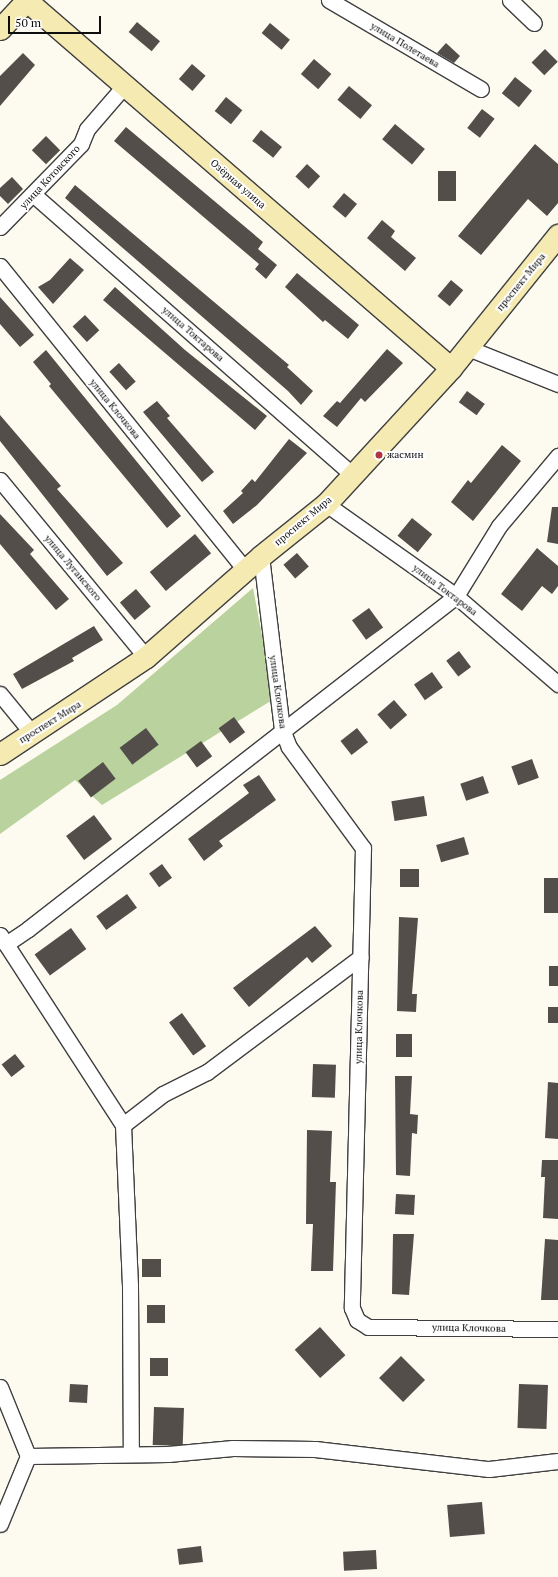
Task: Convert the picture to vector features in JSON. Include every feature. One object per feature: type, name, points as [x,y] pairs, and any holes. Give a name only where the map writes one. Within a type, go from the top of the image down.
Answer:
[{"type":"main road","points":[[0,30],[27,0]]},
{"type":"main road","name":"Озёрная улица","points":[[27,0],[451,368]]},
{"type":"main road","name":"проспект Мира","points":[[0,754],[146,657],[246,571],[261,556],[326,504],[451,368],[558,235]]},
{"type":"street","name":"улица Полетаева","points":[[329,0],[481,89]]},
{"type":"street","points":[[510,0],[534,23]]},
{"type":"street","name":"улица Котовского","points":[[0,227],[34,195],[81,144],[87,129],[125,85]]},
{"type":"street","name":"улица Токтарова","points":[[34,195],[352,474]]},
{"type":"street","name":"улица Клочкова","points":[[0,266],[246,571]]},
{"type":"street","points":[[468,348],[558,384]]},
{"type":"street","points":[[131,1454],[130,1285],[123,1125],[3,940],[456,596],[498,526],[558,456]]},
{"type":"street","name":"улица Луганского","points":[[0,480],[146,657]]},
{"type":"street","name":"улица Токтарова","points":[[326,504],[456,596],[558,684]]},
{"type":"street","name":"улица Клочкова","points":[[261,556],[282,729],[289,747],[363,848],[352,1308],[357,1320],[368,1327],[558,1329]]},
{"type":"street","points":[[0,694],[32,733]]},
{"type":"street","points":[[123,1125],[163,1094],[207,1072],[360,957]]},
{"type":"street","points":[[0,1387],[28,1456],[0,1524]]},
{"type":"street","points":[[28,1456],[131,1454],[233,1448],[315,1449],[489,1469],[558,1461]]},
{"type":"green space","points":[[253,588],[274,699],[102,805],[75,780],[0,834],[0,780],[117,705]]},
{"type":"building","points":[[137,22],[160,41],[152,51],[129,32]]},
{"type":"building","points":[[270,23],[290,40],[282,50],[262,33]]},
{"type":"building","points":[[446,43],[460,56],[454,63],[437,53]]},
{"type":"building","points":[[545,49],[558,62],[544,75],[532,62]]},
{"type":"building","points":[[23,53],[35,65],[0,106],[0,76]]},
{"type":"building","points":[[314,59],[331,74],[318,89],[301,74]]},
{"type":"building","points":[[192,64],[206,76],[192,91],[179,79]]},
{"type":"building","points":[[515,77],[532,91],[519,107],[502,93]]},
{"type":"building","points":[[349,86],[372,105],[360,119],[337,100]]},
{"type":"building","points":[[226,97],[242,110],[231,124],[215,111]]},
{"type":"building","points":[[482,109],[495,119],[480,138],[467,128]]},
{"type":"building","points":[[395,124],[425,149],[412,164],[382,139]]},
{"type":"building","points":[[126,127],[263,242],[258,249],[277,265],[266,279],[255,269],[259,264],[114,141]]},
{"type":"building","points":[[261,130],[282,147],[273,158],[252,141]]},
{"type":"building","points":[[46,136],[60,150],[46,164],[32,150]]},
{"type":"building","points":[[535,144],[558,164],[558,203],[547,216],[528,199],[481,255],[458,236]]},
{"type":"building","points":[[307,164],[320,176],[309,189],[295,176]]},
{"type":"building","points":[[438,171],[456,171],[456,201],[438,201]]},
{"type":"building","points":[[12,177],[23,189],[8,204],[0,196],[0,188]]},
{"type":"building","points":[[75,185],[289,365],[287,367],[313,391],[301,405],[288,391],[65,198]]},
{"type":"building","points":[[344,193],[357,204],[345,218],[332,207]]},
{"type":"building","points":[[382,220],[395,231],[391,237],[416,258],[405,271],[367,238]]},
{"type":"building","points":[[70,258],[84,270],[53,304],[38,287],[50,280]]},
{"type":"building","points":[[297,273],[359,325],[348,339],[325,320],[323,322],[285,287]]},
{"type":"building","points":[[451,280],[463,290],[450,306],[438,296]]},
{"type":"building","points":[[115,287],[185,350],[267,416],[255,430],[103,300]]},
{"type":"building","points":[[0,297],[34,335],[20,347],[0,324]]},
{"type":"building","points":[[85,315],[99,330],[87,342],[73,327]]},
{"type":"building","points":[[387,349],[403,363],[365,402],[361,398],[337,427],[323,416],[337,401],[340,403]]},
{"type":"building","points":[[46,350],[181,516],[167,528],[49,386],[51,384],[33,362]]},
{"type":"building","points":[[119,363],[136,382],[126,390],[109,372]]},
{"type":"building","points":[[467,391],[485,404],[477,415],[459,402]]},
{"type":"building","points":[[157,401],[170,416],[167,418],[214,472],[202,482],[143,412]]},
{"type":"building","points":[[0,415],[61,486],[57,489],[123,563],[107,576],[0,441]]},
{"type":"building","points":[[289,439],[307,453],[257,505],[233,524],[223,511],[243,493],[241,491],[252,479],[255,482]]},
{"type":"building","points":[[502,445],[521,461],[473,521],[451,502],[468,480],[471,483]]},
{"type":"building","points":[[552,507],[558,507],[558,544],[547,542]]},
{"type":"building","points":[[0,514],[34,550],[30,554],[69,599],[56,610],[0,544]]},
{"type":"building","points":[[412,518],[432,534],[418,552],[398,536]]},
{"type":"building","points":[[195,534],[211,553],[166,591],[150,572]]},
{"type":"building","points":[[537,548],[558,566],[558,586],[552,594],[542,586],[522,611],[501,594]]},
{"type":"building","points":[[297,553],[309,567],[295,578],[283,565]]},
{"type":"building","points":[[136,589],[151,607],[135,620],[120,602]]},
{"type":"building","points":[[369,608],[383,627],[366,640],[352,620]]},
{"type":"building","points":[[94,626],[103,640],[72,658],[74,661],[22,689],[13,674]]},
{"type":"building","points":[[459,651],[471,667],[458,677],[446,661]]},
{"type":"building","points":[[432,672],[443,688],[425,700],[414,685]]},
{"type":"building","points":[[394,700],[407,715],[391,730],[377,714]]},
{"type":"building","points":[[234,717],[245,732],[230,744],[219,728]]},
{"type":"building","points":[[146,728],[159,745],[132,765],[120,748]]},
{"type":"building","points":[[357,728],[368,742],[352,755],[340,741]]},
{"type":"building","points":[[201,741],[212,756],[197,768],[186,752]]},
{"type":"building","points":[[532,759],[539,778],[518,785],[511,767]]},
{"type":"building","points":[[103,762],[116,779],[91,797],[78,781]]},
{"type":"building","points":[[259,775],[276,800],[219,841],[223,846],[204,861],[188,839],[249,793],[243,785]]},
{"type":"building","points":[[483,776],[489,793],[466,801],[460,784]]},
{"type":"building","points":[[424,796],[427,816],[395,821],[391,801]]},
{"type":"building","points":[[94,815],[112,839],[84,860],[66,836]]},
{"type":"building","points":[[464,837],[469,854],[441,862],[436,845]]},
{"type":"building","points":[[162,864],[172,878],[159,887],[149,873]]},
{"type":"building","points":[[400,869],[419,869],[419,887],[400,887]]},
{"type":"building","points":[[544,878],[558,878],[558,913],[544,913]]},
{"type":"building","points":[[127,894],[137,908],[106,930],[96,916]]},
{"type":"building","points":[[399,917],[418,918],[412,994],[417,994],[416,1012],[397,1011]]},
{"type":"building","points":[[315,926],[332,946],[312,963],[307,957],[249,1007],[233,988]]},
{"type":"building","points":[[71,928],[86,949],[50,975],[35,954]]},
{"type":"building","points":[[549,966],[558,966],[558,986],[549,986]]},
{"type":"building","points":[[548,1007],[558,1007],[558,1023],[548,1023]]},
{"type":"building","points":[[182,1013],[206,1046],[193,1056],[169,1022]]},
{"type":"building","points":[[396,1034],[412,1034],[412,1057],[396,1057]]},
{"type":"building","points":[[15,1054],[25,1067],[11,1077],[2,1064]]},
{"type":"building","points":[[313,1064],[336,1065],[335,1098],[312,1097]]},
{"type":"building","points":[[395,1076],[412,1076],[410,1114],[418,1115],[417,1134],[412,1133],[410,1176],[396,1175]]},
{"type":"building","points":[[548,1082],[558,1083],[558,1139],[545,1138]]},
{"type":"building","points":[[307,1130],[332,1131],[330,1182],[336,1182],[333,1271],[311,1271],[313,1224],[306,1224]]},
{"type":"building","points":[[542,1160],[558,1160],[558,1219],[543,1218],[545,1177],[541,1177]]},
{"type":"building","points":[[396,1194],[415,1195],[414,1215],[395,1214]]},
{"type":"building","points":[[393,1234],[414,1234],[409,1295],[392,1294]]},
{"type":"building","points":[[545,1239],[558,1240],[558,1300],[541,1300]]},
{"type":"building","points":[[142,1259],[161,1259],[161,1277],[142,1277]]},
{"type":"building","points":[[147,1305],[165,1305],[165,1323],[147,1323]]},
{"type":"building","points":[[320,1327],[345,1355],[320,1378],[295,1350]]},
{"type":"building","points":[[401,1356],[425,1380],[403,1402],[379,1378]]},
{"type":"building","points":[[150,1358],[168,1358],[168,1376],[150,1376]]},
{"type":"building","points":[[70,1384],[88,1385],[87,1403],[69,1402]]},
{"type":"building","points":[[519,1384],[548,1385],[546,1429],[517,1428]]},
{"type":"building","points":[[154,1407],[184,1408],[183,1446],[153,1445]]},
{"type":"building","points":[[482,1502],[485,1534],[450,1537],[447,1505]]},
{"type":"building","points":[[201,1546],[203,1562],[179,1565],[177,1549]]},
{"type":"building","points":[[376,1550],[377,1569],[344,1571],[343,1552]]},
{"type":"place","name":"жасмин","points":[[379,455]]}]
